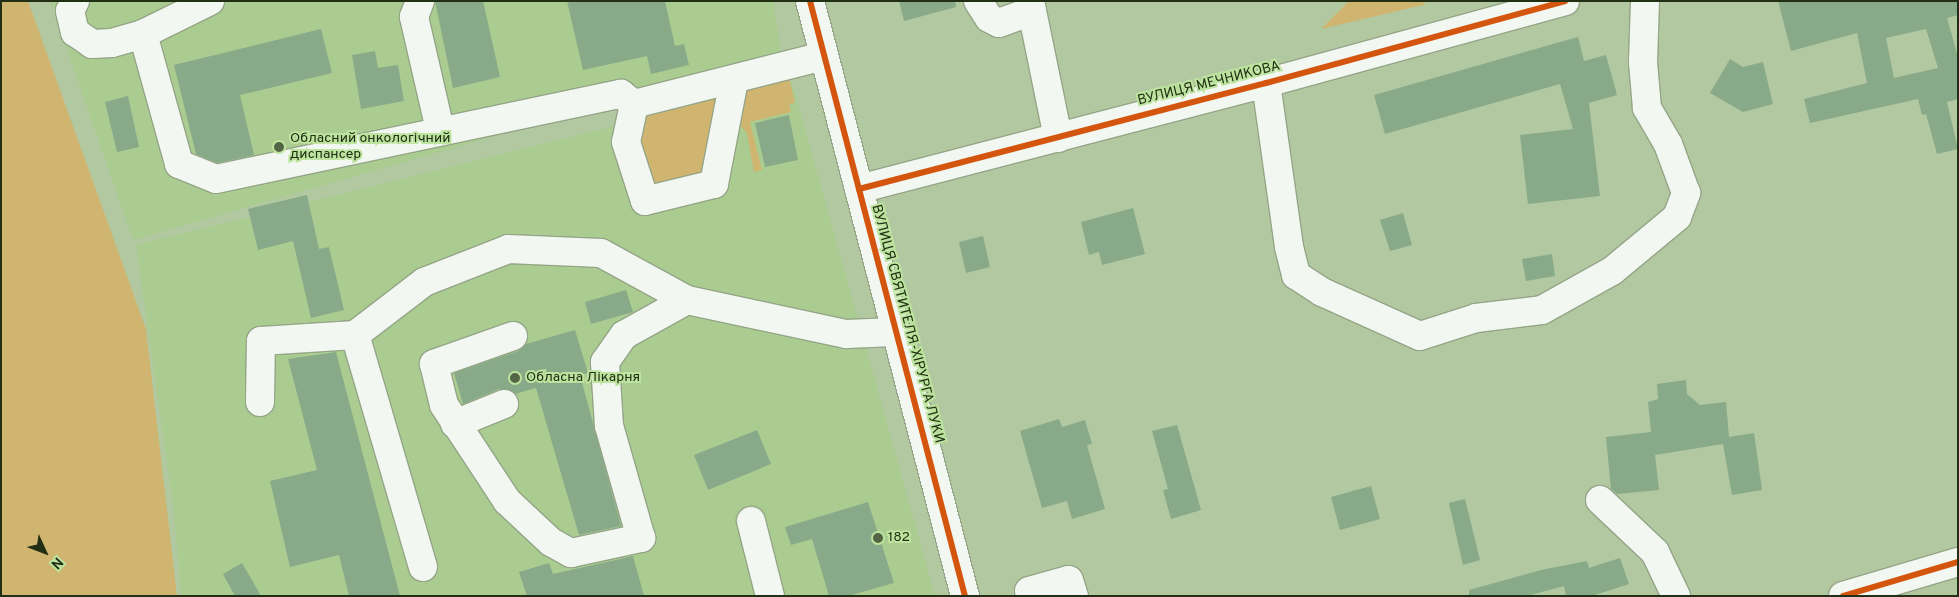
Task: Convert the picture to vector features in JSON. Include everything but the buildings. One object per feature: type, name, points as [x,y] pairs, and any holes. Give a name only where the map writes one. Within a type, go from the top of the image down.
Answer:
[{"type":"street","points":[[75,1],[70,11],[76,32],[92,44],[112,43],[143,34],[210,2]]},
{"type":"street","points":[[420,1],[414,17],[440,130]]},
{"type":"street","name":"ВУЛИЦЯ СВЯТИТЕЛЯ-ХІРУРГА ЛУКИ","points":[[810,1],[965,596]]},
{"type":"street","points":[[978,1],[989,18],[998,23],[1031,6],[1058,138]]},
{"type":"street","name":"ВУЛИЦЯ МЕЧНИКОВА","points":[[859,188],[1266,84],[1565,1]]},
{"type":"street","points":[[1266,84],[1288,246],[1296,275],[1322,292],[1420,336],[1476,318],[1542,310],[1612,271],[1677,217],[1686,194],[1668,144],[1647,108],[1643,62],[1645,1]]},
{"type":"street","points":[[143,34],[179,164],[216,179],[440,130],[620,94],[634,104],[824,56]]},
{"type":"street","points":[[634,104],[626,142],[645,201],[714,184],[734,80]]},
{"type":"street","points":[[260,402],[261,341],[355,336],[424,282],[508,249],[601,253],[688,300],[846,334],[896,332]]},
{"type":"street","points":[[513,336],[434,364],[444,405],[507,501],[550,542],[571,553],[641,538],[609,426],[606,362],[624,335],[688,300]]},
{"type":"street","points":[[355,336],[423,567]]},
{"type":"street","points":[[455,424],[504,404]]},
{"type":"street","points":[[1600,500],[1655,552],[1676,596]]},
{"type":"street","points":[[751,521],[770,596]]},
{"type":"street","points":[[1843,596],[1958,562]]},
{"type":"street","points":[[1024,594],[1070,580],[1074,596]]},
{"type":"shaded area","points":[[1,1],[28,1],[146,329],[177,596],[1,596]]},
{"type":"shaded area","name":"Обласний онкологічний диспансер","points":[[50,1],[773,1],[781,54],[133,240]]},
{"type":"shaded area","points":[[1349,1],[1427,1],[1423,5],[1321,29]]},
{"type":"shaded area","points":[[788,73],[795,103],[789,104],[791,112],[750,122],[762,170],[754,172],[747,133],[734,119],[738,91]]},
{"type":"shaded area","name":"Обласна Лікарня","points":[[792,82],[935,596],[181,596],[174,512],[136,245]]},
{"type":"shaded area","points":[[722,88],[707,174],[661,186],[652,181],[637,138],[647,108]]},
{"type":"cycle path","points":[[810,1],[965,596]]},
{"type":"cycle path","points":[[859,189],[1266,83],[1565,1]]},
{"type":"cycle path","points":[[1843,596],[1958,562]]},
{"type":"place","name":"Обласний онкологічний диспансер","points":[[279,147]]},
{"type":"place","name":"Обласна Лікарня","points":[[515,378]]},
{"type":"place","name":"182","points":[[878,538]]}]
